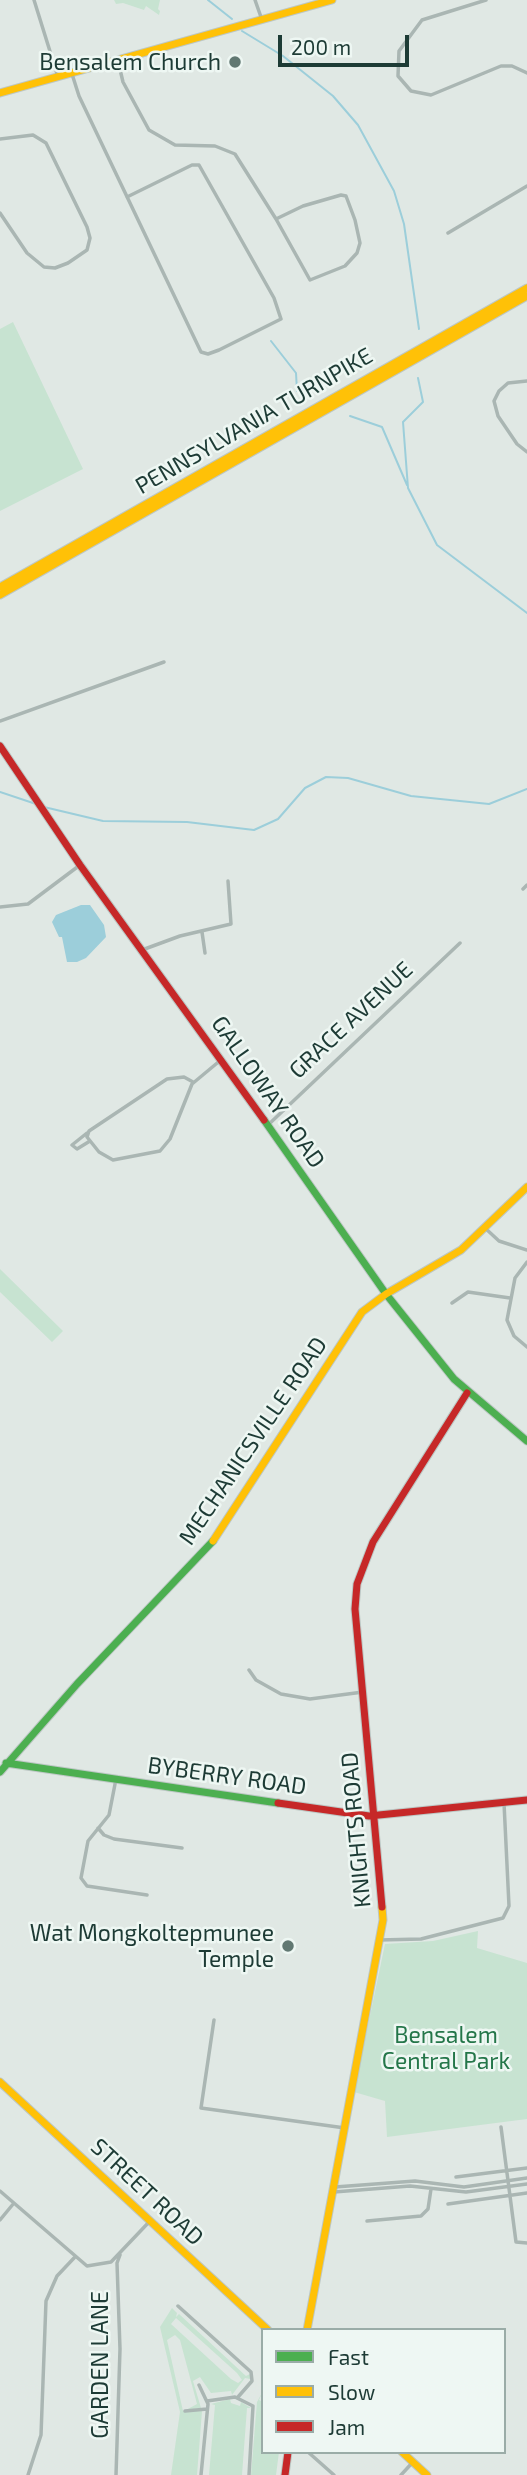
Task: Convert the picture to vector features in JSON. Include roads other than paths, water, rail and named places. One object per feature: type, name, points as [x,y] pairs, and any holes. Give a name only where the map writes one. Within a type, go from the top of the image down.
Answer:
[{"type":"main road","points":[[0,93],[332,0]]},
{"type":"main road","name":"PENNSYLVANIA TURNPIKE","points":[[0,587],[527,288]]},
{"type":"main road","name":"PENNSYLVANIA TURNPIKE","points":[[0,595],[527,296]]},
{"type":"main road","name":"GALLOWAY ROAD","points":[[0,746],[80,865],[222,1059],[386,1294],[467,1393],[527,1441]]},
{"type":"main road","name":"MECHANICSVILLE ROAD","points":[[0,1772],[210,1546],[360,1315],[386,1294],[456,1254],[527,1187]]},
{"type":"main road","name":"KNIGHTS ROAD","points":[[307,2328],[383,1908],[355,1609],[362,1565],[373,1542],[467,1393]]},
{"type":"main road","name":"BYBERRY ROAD","points":[[6,1763],[375,1816],[527,1800]]},
{"type":"main road","name":"STREET ROAD","points":[[0,2082],[266,2328]]},
{"type":"main road","points":[[285,2475],[288,2454]]},
{"type":"main road","points":[[404,2454],[427,2475]]},
{"type":"street","points":[[34,0],[58,77]]},
{"type":"street","points":[[256,0],[262,20]]},
{"type":"street","points":[[486,0],[422,20],[399,51],[398,76],[406,87],[425,95],[501,66],[512,66],[527,73]]},
{"type":"street","points":[[118,61],[123,82],[149,130],[176,145],[215,146],[229,150],[243,164],[310,280],[316,280],[345,266],[357,253],[359,238],[346,195],[298,208],[276,219]]},
{"type":"street","points":[[72,74],[127,197],[201,352],[208,354],[219,350],[281,319],[274,298],[199,165],[192,165],[127,197]]},
{"type":"street","points":[[0,139],[33,135],[46,143],[88,228],[90,238],[87,250],[68,263],[55,268],[44,267],[27,253],[0,213]]},
{"type":"street","points":[[448,233],[527,186]]},
{"type":"street","points":[[527,381],[508,383],[499,391],[494,401],[498,416],[517,444],[527,452]]},
{"type":"street","points":[[0,721],[164,662]]},
{"type":"street","points":[[0,907],[28,904],[80,865]]},
{"type":"street","points":[[142,950],[180,936],[231,924],[228,881]]},
{"type":"street","points":[[523,889],[527,885]]},
{"type":"street","points":[[202,932],[205,953]]},
{"type":"street","name":"GRACE AVENUE","points":[[268,1125],[460,943]]},
{"type":"street","points":[[87,1133],[102,1155],[116,1161],[160,1151],[170,1139],[193,1082],[222,1059]]},
{"type":"street","points":[[90,1141],[77,1149],[72,1145],[167,1079],[184,1077],[193,1082]]},
{"type":"street","points":[[485,1228],[499,1241],[527,1250]]},
{"type":"street","points":[[527,1262],[515,1278],[508,1326],[527,1347]]},
{"type":"street","points":[[452,1303],[460,1294],[468,1292],[510,1298]]},
{"type":"street","points":[[249,1670],[256,1680],[281,1694],[310,1699],[363,1692]]},
{"type":"street","points":[[116,1779],[108,1815],[88,1841],[83,1881],[88,1886],[147,1895]]},
{"type":"street","points":[[379,1940],[421,1939],[503,1918],[509,1906],[504,1803]]},
{"type":"street","points":[[98,1828],[104,1835],[114,1839],[181,1848]]},
{"type":"street","points":[[214,2020],[201,2108],[345,2128]]},
{"type":"street","points":[[501,2127],[516,2242],[527,2243]]},
{"type":"street","points":[[456,2177],[527,2168]]},
{"type":"street","points":[[334,2190],[410,2186],[456,2187],[527,2178]]},
{"type":"street","points":[[431,2186],[456,2192],[527,2184]]},
{"type":"street","points":[[367,2221],[421,2216],[428,2209],[431,2186]]},
{"type":"street","points":[[0,2191],[74,2258],[82,2264],[97,2267],[120,2255],[150,2221]]},
{"type":"street","points":[[448,2204],[527,2193]]},
{"type":"street","points":[[0,2220],[15,2202]]},
{"type":"street","name":"GARDEN LANE","points":[[116,2475],[120,2349],[117,2263],[120,2255]]},
{"type":"street","points":[[28,2475],[41,2435],[46,2301],[57,2276],[74,2258]]},
{"type":"street","points":[[178,2306],[251,2372],[252,2381],[238,2398]]},
{"type":"street","points":[[199,2385],[207,2401],[201,2475]]},
{"type":"street","points":[[207,2401],[238,2398],[254,2408],[249,2475]]},
{"type":"street","points":[[185,2411],[207,2409]]},
{"type":"street","points":[[310,2454],[334,2475]]},
{"type":"street","points":[[401,2475],[413,2462]]},
{"type":"water","points":[[81,905],[90,905],[104,925],[106,937],[86,958],[67,962],[62,937],[59,937],[52,922],[56,915]]},
{"type":"waterway","points":[[208,0],[232,19]]},
{"type":"waterway","points":[[242,31],[283,56],[333,96],[358,125],[394,191],[404,224],[419,329]]},
{"type":"waterway","points":[[271,341],[296,373],[297,391],[307,392]]},
{"type":"waterway","points":[[418,378],[423,402],[403,422],[408,488],[437,545],[527,613]]},
{"type":"waterway","points":[[350,416],[382,427],[407,485]]},
{"type":"waterway","points":[[44,807],[103,821],[187,822],[254,830],[278,819],[305,788],[326,777],[348,778],[411,796],[489,804],[527,789]]},
{"type":"waterway","points":[[0,792],[36,804]]},
{"type":"place","name":"Bensalem Church","points":[[235,62]]},
{"type":"place","name":"Wat Mongkoltepmunee Temple","points":[[288,1946]]},
{"type":"park label","name":"Bensalem Central Park","points":[[446,2048]]}]
